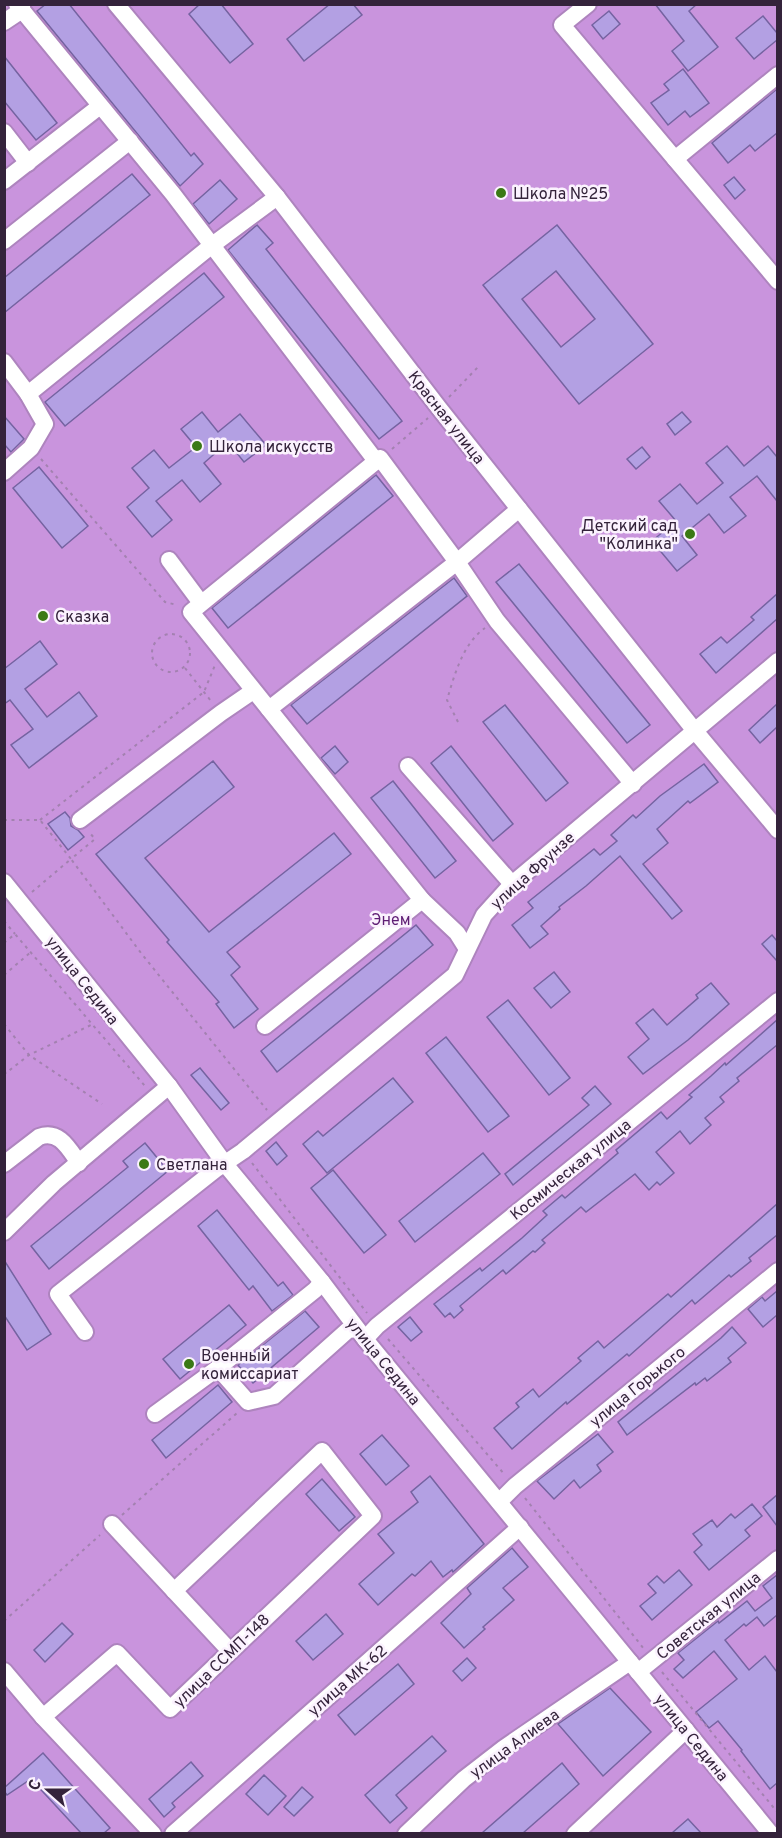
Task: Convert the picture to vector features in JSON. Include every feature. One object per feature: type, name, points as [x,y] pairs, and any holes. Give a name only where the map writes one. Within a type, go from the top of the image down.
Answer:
[{"type":"street","name":"Красная улица","points":[[116,4],[277,196],[438,408],[695,731],[777,830]]},
{"type":"street","points":[[588,4],[562,25],[777,281]]},
{"type":"street","points":[[4,22],[20,6],[173,194],[210,246],[376,461]]},
{"type":"street","points":[[675,159],[777,75]]},
{"type":"street","points":[[4,181],[100,106]]},
{"type":"street","points":[[4,132],[28,163]]},
{"type":"street","points":[[4,241],[130,141]]},
{"type":"street","points":[[28,394],[210,246],[277,196]]},
{"type":"street","points":[[4,362],[28,394],[45,424],[31,448],[4,472]]},
{"type":"street","points":[[467,949],[456,933],[422,900],[191,612],[380,458],[457,562],[497,621],[633,784]]},
{"type":"street","points":[[269,709],[457,562],[519,509]]},
{"type":"street","points":[[169,560],[201,603]]},
{"type":"street","name":"улица Фрунзе","points":[[85,1332],[58,1294],[215,1170],[243,1151],[455,975],[484,915],[512,884],[777,661]]},
{"type":"street","points":[[80,820],[253,691]]},
{"type":"street","points":[[408,766],[512,884]]},
{"type":"street","name":"улица Седина","points":[[11,893],[169,1086],[225,1164],[322,1282],[361,1334],[771,1833]]},
{"type":"street","points":[[265,1026],[422,900]]},
{"type":"street","name":"Космическая улица","points":[[248,1402],[274,1396],[348,1330],[361,1334],[377,1326],[777,1001]]},
{"type":"street","points":[[4,1232],[54,1184],[169,1086]]},
{"type":"street","points":[[4,1164],[46,1134],[61,1139],[79,1162]]},
{"type":"street","name":"улица Горького","points":[[499,1502],[777,1271]]},
{"type":"street","points":[[155,1414],[218,1368],[322,1282]]},
{"type":"street","points":[[218,1368],[248,1402]]},
{"type":"street","name":"улица ССМП-148","points":[[43,1717],[117,1653],[170,1709],[373,1516],[322,1451],[174,1591]]},
{"type":"street","points":[[112,1524],[230,1651]]},
{"type":"street","name":"улица МК-62","points":[[173,1833],[520,1527]]},
{"type":"street","name":"Советская улица","points":[[634,1667],[777,1558]]},
{"type":"street","name":"улица Алиева","points":[[406,1833],[464,1779],[496,1754],[634,1667]]},
{"type":"street","points":[[4,1671],[43,1717],[153,1833]]},
{"type":"street","points":[[575,1833],[686,1730]]},
{"type":"path","points":[[438,408],[480,365]]},
{"type":"path","points":[[31,448],[165,602],[179,606]]},
{"type":"path","points":[[458,722],[447,700],[455,674],[469,644],[482,630],[497,621]]},
{"type":"path","points":[[172,633],[186,640],[191,654],[184,668],[170,673],[156,667],[151,652],[158,638],[172,633]]},
{"type":"path","points":[[4,820],[40,820],[204,692],[216,663]]},
{"type":"path","points":[[184,668],[204,692]]},
{"type":"path","points":[[40,820],[72,859],[141,953],[276,1122]]},
{"type":"path","points":[[11,893],[72,859],[95,839],[80,820]]},
{"type":"path","points":[[4,921],[15,934]]},
{"type":"path","points":[[4,975],[31,952]]},
{"type":"path","points":[[4,1024],[29,1055],[102,1104]]},
{"type":"path","points":[[4,1071],[6,1073],[29,1055],[92,1025]]},
{"type":"path","points":[[4,1621],[248,1402]]},
{"type":"green space","name":"Энем","points":[[5,5],[777,5],[777,1833],[5,1834]]},
{"type":"building","points":[[46,4],[69,4],[191,156],[194,153],[203,164],[180,186],[37,11]]},
{"type":"building","points":[[200,4],[221,4],[253,44],[230,63],[189,14]]},
{"type":"building","points":[[330,4],[353,4],[362,15],[304,61],[287,39]]},
{"type":"building","points":[[655,4],[697,4],[689,11],[718,47],[688,71],[672,51],[684,41]]},
{"type":"building","points":[[609,11],[620,24],[603,39],[592,25]]},
{"type":"building","points":[[763,16],[777,33],[777,40],[754,59],[736,38]]},
{"type":"building","points":[[4,56],[57,123],[36,140],[4,101]]},
{"type":"building","points":[[683,69],[709,103],[690,117],[685,111],[668,125],[651,103],[669,90],[664,84]]},
{"type":"building","points":[[777,89],[777,133],[755,151],[750,145],[728,163],[712,143]]},
{"type":"building","points":[[132,174],[150,195],[4,313],[4,278]]},
{"type":"building","points":[[734,177],[745,190],[735,199],[724,185]]},
{"type":"building","points":[[220,180],[237,199],[209,224],[193,204]]},
{"type":"building","points":[[257,225],[273,243],[266,249],[402,421],[379,439],[228,250]]},
{"type":"building","points":[[557,225],[653,344],[579,404],[483,285]],"holes":[[[556,271],[595,319],[561,347],[522,299]]]},
{"type":"building","points":[[204,273],[224,297],[65,426],[45,402]]},
{"type":"building","points":[[202,412],[218,432],[240,414],[266,445],[244,462],[228,442],[204,463],[221,484],[200,502],[182,480],[156,501],[172,520],[152,537],[127,507],[149,488],[132,468],[154,450],[169,468],[196,447],[181,429]]},
{"type":"building","points":[[682,412],[691,422],[675,435],[667,424]]},
{"type":"building","points":[[4,416],[24,439],[11,452],[4,444]]},
{"type":"building","points":[[727,446],[744,466],[768,446],[777,457],[777,501],[757,476],[730,497],[746,516],[724,533],[709,514],[682,536],[697,555],[677,571],[652,541],[676,521],[659,501],[680,484],[697,504],[723,483],[706,463]]},
{"type":"building","points":[[642,447],[650,457],[636,469],[627,459]]},
{"type":"building","points":[[39,467],[88,526],[62,548],[13,488]]},
{"type":"building","points":[[376,475],[393,496],[228,628],[212,608]]},
{"type":"building","points":[[519,564],[650,725],[627,743],[496,582]]},
{"type":"building","points":[[454,578],[467,596],[307,724],[291,705]]},
{"type":"building","points":[[777,594],[777,619],[716,673],[700,654],[721,637],[727,643],[754,620],[751,617]]},
{"type":"building","points":[[40,641],[57,664],[25,689],[47,717],[79,692],[97,716],[29,768],[11,745],[33,729],[10,700],[4,704],[4,669]]},
{"type":"building","points":[[777,704],[777,727],[760,743],[749,730]]},
{"type":"building","points":[[505,705],[568,783],[546,801],[483,722]]},
{"type":"building","points":[[335,746],[348,762],[335,774],[321,758]]},
{"type":"building","points":[[451,746],[513,824],[493,841],[431,763]]},
{"type":"building","points":[[213,761],[234,787],[145,858],[209,932],[334,833],[351,854],[227,952],[240,967],[231,975],[258,1009],[234,1028],[216,1004],[219,1002],[96,854]]},
{"type":"building","points":[[704,764],[718,782],[690,803],[688,801],[657,829],[668,843],[643,864],[682,911],[672,919],[620,856],[559,907],[560,909],[541,926],[548,934],[530,948],[512,925],[533,908],[528,902],[594,849],[600,855],[617,841],[611,835],[633,815],[636,818],[660,796]]},
{"type":"building","points":[[393,781],[456,861],[435,878],[371,798]]},
{"type":"building","points":[[65,812],[70,818],[71,826],[84,837],[68,850],[48,824]]},
{"type":"building","points":[[416,925],[433,945],[277,1072],[261,1051]]},
{"type":"building","points":[[772,935],[777,941],[777,961],[762,944]]},
{"type":"building","points":[[554,972],[570,992],[551,1008],[534,988]]},
{"type":"building","points":[[711,983],[729,1004],[688,1040],[643,1074],[628,1057],[649,1039],[636,1023],[653,1009],[667,1025],[698,998],[696,995]]},
{"type":"building","points":[[508,1000],[570,1078],[549,1095],[487,1017]]},
{"type":"building","points":[[777,1020],[777,1045],[737,1078],[739,1081],[720,1097],[724,1102],[705,1118],[711,1125],[690,1144],[680,1131],[656,1152],[674,1173],[660,1185],[657,1182],[649,1190],[635,1174],[586,1212],[581,1207],[542,1240],[545,1243],[535,1252],[533,1251],[506,1274],[503,1270],[460,1306],[463,1310],[454,1318],[450,1313],[445,1317],[434,1304],[480,1268],[482,1271],[522,1238],[547,1215],[543,1211],[562,1195],[565,1198],[618,1153],[616,1150],[661,1112],[667,1119],[692,1097],[689,1095]]},
{"type":"building","points":[[446,1037],[509,1116],[488,1132],[426,1053]]},
{"type":"building","points":[[200,1068],[229,1103],[221,1110],[191,1075]]},
{"type":"building","points":[[393,1078],[413,1102],[327,1173],[303,1144],[318,1131],[323,1136]]},
{"type":"building","points":[[595,1086],[611,1104],[513,1185],[505,1174],[589,1105],[582,1098]]},
{"type":"building","points":[[276,1142],[287,1156],[277,1165],[266,1151]]},
{"type":"building","points":[[145,1143],[168,1171],[49,1269],[31,1246],[128,1167],[123,1161]]},
{"type":"building","points":[[483,1153],[500,1174],[415,1242],[399,1221]]},
{"type":"building","points":[[333,1170],[386,1235],[364,1253],[311,1188]]},
{"type":"building","points":[[777,1204],[777,1235],[749,1258],[751,1261],[731,1277],[729,1275],[695,1304],[692,1300],[629,1356],[627,1354],[567,1404],[566,1402],[512,1449],[494,1428],[519,1407],[516,1403],[533,1389],[539,1397],[581,1361],[578,1358],[598,1341],[604,1348],[668,1294],[671,1297]]},
{"type":"building","points":[[217,1210],[278,1286],[283,1282],[293,1295],[272,1311],[253,1286],[249,1290],[198,1226]]},
{"type":"building","points":[[4,1260],[51,1334],[27,1350],[4,1315]]},
{"type":"building","points":[[777,1291],[777,1315],[763,1327],[748,1309],[762,1297],[765,1301]]},
{"type":"building","points":[[229,1305],[246,1325],[180,1379],[163,1359]]},
{"type":"building","points":[[305,1311],[319,1327],[253,1383],[238,1365]]},
{"type":"building","points":[[410,1317],[422,1332],[411,1341],[398,1327]]},
{"type":"building","points":[[732,1327],[746,1343],[728,1358],[731,1362],[707,1381],[705,1378],[696,1385],[695,1383],[627,1435],[618,1422]]},
{"type":"building","points":[[218,1385],[232,1402],[166,1458],[152,1440]]},
{"type":"building","points":[[598,1434],[613,1452],[597,1465],[601,1471],[580,1488],[574,1480],[554,1499],[537,1481]]},
{"type":"building","points":[[382,1435],[409,1466],[386,1485],[360,1454]]},
{"type":"building","points":[[430,1476],[484,1544],[453,1572],[452,1570],[443,1577],[431,1561],[415,1576],[412,1574],[378,1605],[359,1584],[394,1553],[378,1534],[418,1502],[411,1492]]},
{"type":"building","points":[[322,1479],[355,1517],[339,1531],[306,1494]]},
{"type":"building","points":[[777,1495],[777,1526],[763,1507]]},
{"type":"building","points":[[752,1504],[762,1516],[745,1530],[750,1536],[709,1570],[694,1552],[702,1545],[693,1534],[712,1520],[717,1527],[731,1514],[735,1518]]},
{"type":"building","points":[[512,1548],[528,1567],[503,1588],[514,1600],[483,1627],[485,1629],[464,1648],[441,1623],[471,1594],[467,1588]]},
{"type":"building","points":[[679,1570],[692,1585],[652,1620],[640,1606],[656,1593],[648,1584],[657,1576],[664,1583]]},
{"type":"building","points":[[777,1575],[777,1615],[764,1626],[757,1617],[746,1626],[744,1624],[725,1640],[749,1670],[765,1656],[777,1672],[777,1783],[770,1789],[718,1721],[709,1728],[696,1712],[737,1679],[714,1651],[683,1678],[674,1669],[684,1660],[678,1653],[718,1621],[719,1623],[747,1601],[755,1611],[772,1598],[763,1586]]},
{"type":"building","points":[[326,1614],[343,1634],[313,1660],[296,1641]]},
{"type":"building","points":[[62,1623],[73,1634],[45,1662],[34,1650]]},
{"type":"building","points":[[467,1658],[476,1668],[462,1681],[453,1671]]},
{"type":"building","points":[[398,1664],[414,1684],[355,1735],[338,1715]]},
{"type":"building","points":[[610,1688],[651,1732],[603,1776],[558,1724]]},
{"type":"building","points":[[432,1736],[446,1751],[396,1795],[407,1808],[390,1823],[365,1795]]},
{"type":"building","points":[[43,1753],[110,1828],[104,1833],[81,1833],[31,1779],[7,1795],[4,1788]]},
{"type":"building","points":[[191,1762],[203,1776],[172,1803],[175,1807],[164,1817],[149,1799]]},
{"type":"building","points":[[562,1763],[579,1784],[523,1833],[482,1833]]},
{"type":"building","points":[[264,1775],[286,1796],[268,1815],[246,1794]]},
{"type":"building","points":[[302,1787],[313,1797],[294,1816],[284,1807]]},
{"type":"building","points":[[688,1819],[701,1833],[672,1833]]},
{"type":"place","name":"Школа №25","points":[[501,193]]},
{"type":"place","name":"Школа искусств","points":[[197,446]]},
{"type":"place","name":"Детский сад \"Колинка\"","points":[[690,534]]},
{"type":"place","name":"Сказка","points":[[43,616]]},
{"type":"place","name":"Светлана","points":[[144,1164]]},
{"type":"place","name":"Военный комиссариат","points":[[189,1364]]}]
